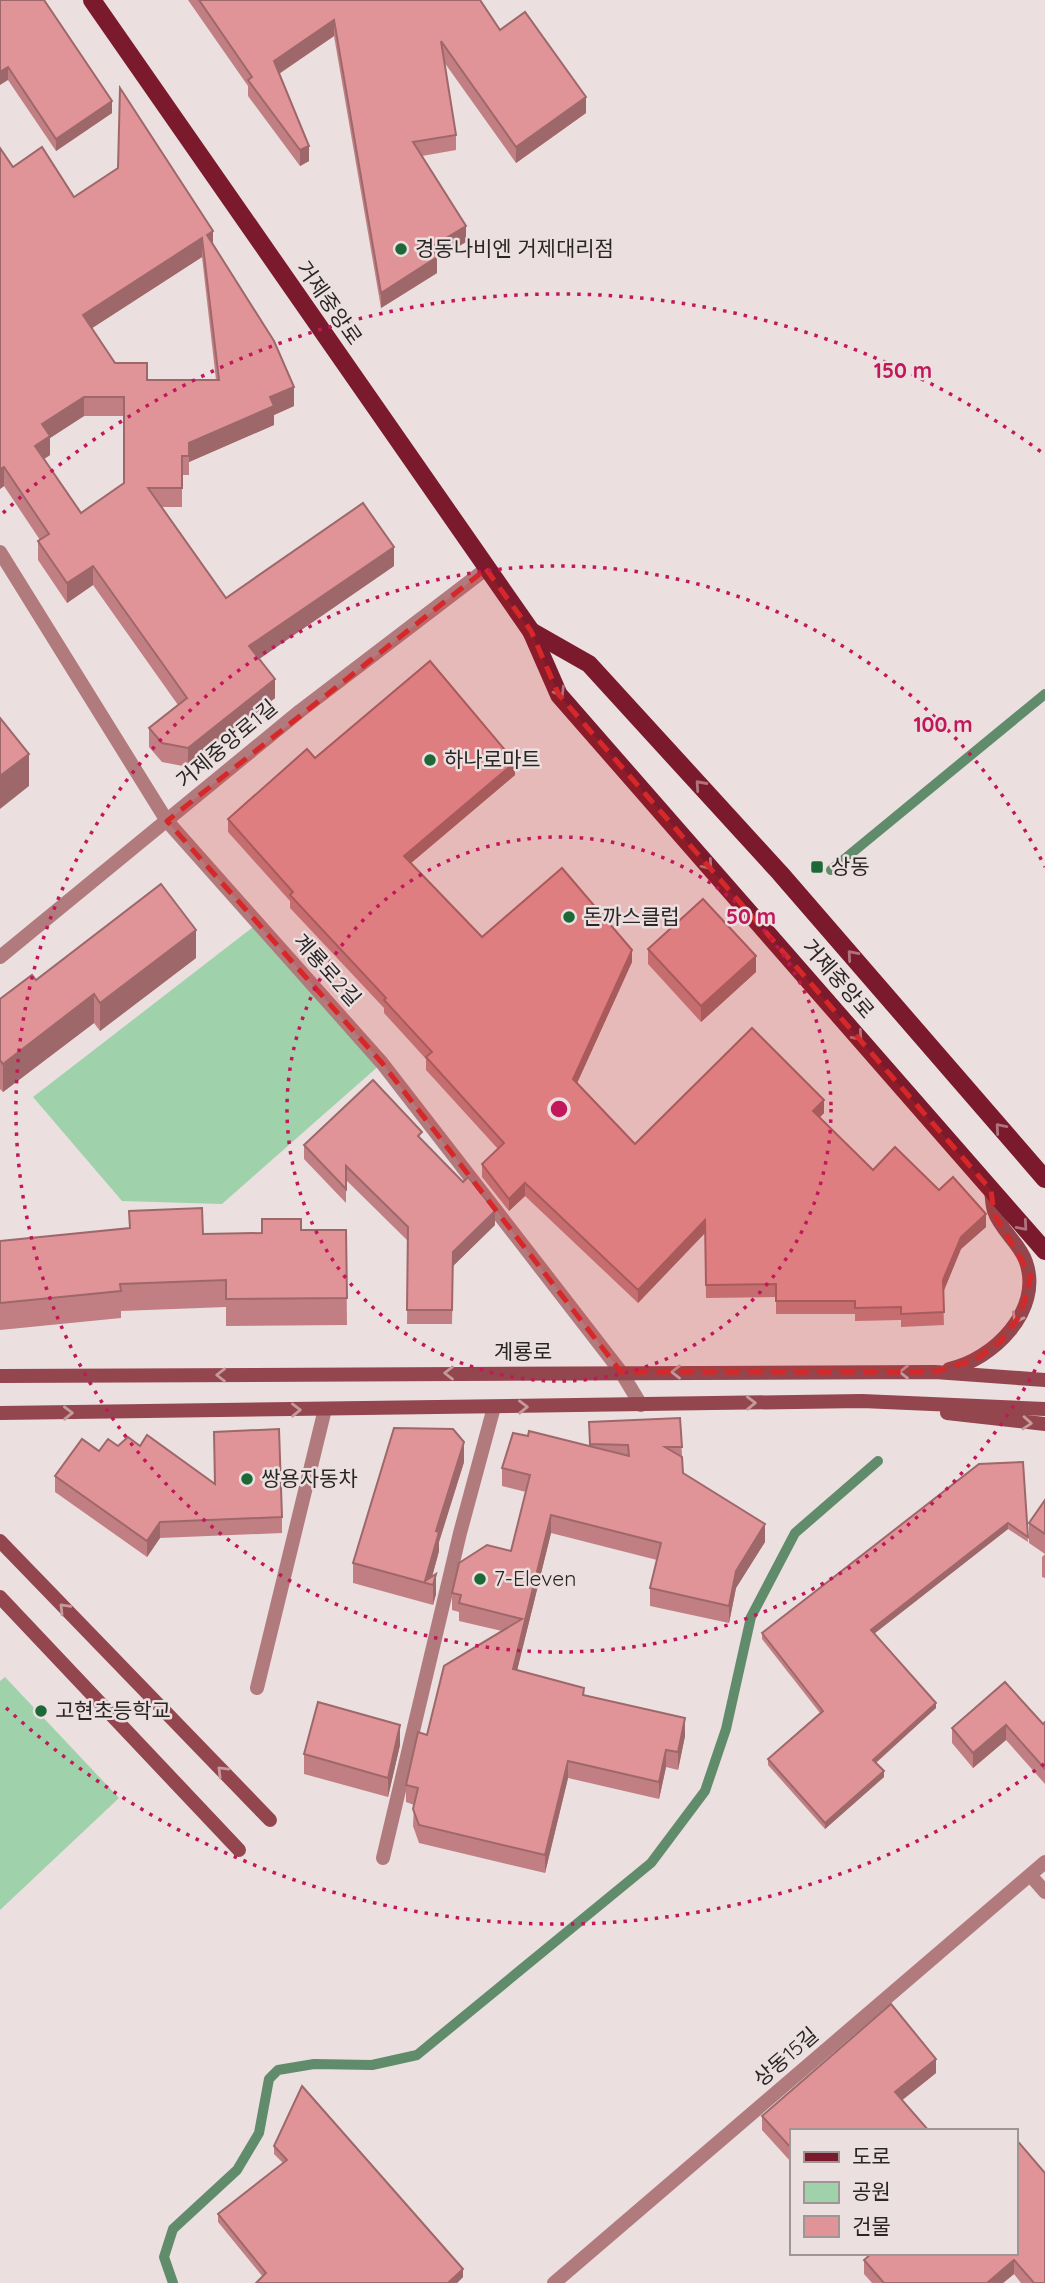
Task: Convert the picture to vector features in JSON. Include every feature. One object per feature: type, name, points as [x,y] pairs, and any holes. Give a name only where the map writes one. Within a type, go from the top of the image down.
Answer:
[{"type":"main road","name":"거제중앙로","points":[[92,0],[531,631],[559,695],[1045,1251]]},
{"type":"main road","name":"거제중앙로","points":[[531,631],[589,664],[780,873],[1045,1179]]},
{"type":"street","name":"계룡로2길","points":[[0,552],[167,821],[382,1063],[621,1372],[640,1405]]},
{"type":"street","name":"거제중앙로1길","points":[[0,957],[300,710],[486,569]]},
{"type":"street","points":[[935,1372],[977,1359],[1001,1341],[1021,1314],[1031,1276],[1025,1258],[994,1213],[991,1190]]},
{"type":"street","name":"계룡로","points":[[0,1376],[935,1372],[1045,1380]]},
{"type":"street","points":[[862,1401],[1045,1424]]},
{"type":"street","points":[[0,1413],[862,1401],[1045,1409]]},
{"type":"street","points":[[383,1858],[460,1533],[494,1407]]},
{"type":"street","points":[[257,1688],[325,1409]]},
{"type":"street","points":[[0,1541],[270,1820]]},
{"type":"street","points":[[0,1597],[239,1850]]},
{"type":"street","name":"상동15길","points":[[554,2283],[1045,1862]]},
{"type":"street","points":[[1031,1876],[1045,1892]]},
{"type":"highlighted area","points":[[486,569],[531,631],[559,695],[991,1190],[994,1213],[1031,1276],[1021,1314],[1001,1341],[977,1359],[935,1372],[621,1372],[382,1063],[167,821]]},
{"type":"green space","points":[[257,924],[382,1063],[222,1204],[122,1201],[33,1097]]},
{"type":"green space","points":[[5,1677],[119,1798],[0,1910],[0,1681]]},
{"type":"building","points":[[0,0],[44,0],[112,101],[56,139],[8,67],[0,72]]},
{"type":"building","points":[[199,0],[480,0],[500,30],[525,12],[586,97],[516,147],[441,41],[456,135],[413,142],[466,226],[431,247],[437,257],[381,293],[334,20],[274,61],[309,146],[300,150],[248,80],[252,77]]},
{"type":"building","points":[[120,88],[213,231],[207,235],[274,341],[294,387],[270,397],[274,406],[189,443],[189,456],[182,456],[182,488],[148,488],[226,598],[363,503],[394,547],[249,646],[275,679],[188,748],[162,743],[149,728],[187,698],[93,566],[67,583],[38,541],[49,534],[4,467],[0,469],[0,148],[13,167],[42,147],[74,197],[118,168]],"holes":[[[202,238],[219,380],[147,380],[147,363],[115,363],[83,315]],[[84,397],[124,397],[124,483],[81,513],[35,446],[50,436],[42,424]]]},
{"type":"building","points":[[430,661],[515,762],[404,856],[482,937],[562,868],[632,950],[573,1079],[635,1144],[752,1028],[824,1100],[813,1111],[873,1170],[895,1147],[939,1190],[953,1177],[986,1214],[961,1237],[943,1280],[944,1312],[901,1314],[901,1307],[855,1308],[855,1301],[776,1301],[776,1284],[706,1285],[705,1220],[638,1290],[525,1183],[509,1199],[482,1164],[504,1143],[426,1057],[432,1052],[384,1000],[386,998],[290,895],[293,892],[228,819],[307,749],[315,758]]},
{"type":"building","points":[[0,718],[29,754],[0,776]]},
{"type":"building","points":[[161,884],[196,930],[100,1003],[94,994],[3,1064],[0,1060],[0,999],[32,975],[36,980]]},
{"type":"building","points":[[703,899],[756,956],[701,1006],[648,949]]},
{"type":"building","points":[[373,1080],[422,1132],[418,1136],[463,1182],[468,1177],[495,1211],[453,1252],[452,1310],[407,1310],[408,1227],[346,1166],[346,1189],[304,1145]]},
{"type":"building","points":[[202,1208],[203,1234],[262,1233],[262,1219],[301,1219],[301,1230],[346,1230],[347,1298],[226,1299],[226,1280],[120,1284],[121,1291],[0,1303],[0,1241],[130,1228],[129,1211]]},
{"type":"building","points":[[680,1418],[682,1447],[665,1447],[682,1457],[683,1473],[765,1524],[736,1571],[729,1606],[650,1588],[661,1543],[551,1515],[513,1669],[584,1688],[583,1695],[685,1718],[678,1752],[666,1750],[659,1782],[568,1761],[545,1855],[419,1825],[413,1809],[418,1788],[406,1785],[418,1732],[427,1735],[444,1666],[522,1619],[459,1603],[461,1595],[452,1593],[459,1563],[487,1545],[511,1551],[530,1475],[502,1468],[513,1433],[528,1436],[529,1431],[629,1456],[628,1445],[590,1444],[589,1422]]},
{"type":"building","points":[[394,1428],[453,1429],[464,1442],[436,1531],[439,1532],[425,1581],[436,1574],[433,1585],[353,1563]]},
{"type":"building","points":[[279,1429],[282,1517],[160,1522],[147,1541],[55,1476],[82,1439],[99,1451],[108,1439],[118,1446],[128,1437],[140,1446],[147,1435],[215,1484],[214,1432]]},
{"type":"building","points":[[1023,1462],[1028,1537],[1008,1523],[871,1630],[936,1703],[873,1760],[884,1771],[825,1823],[768,1759],[823,1711],[762,1633],[979,1464]]},
{"type":"building","points":[[1045,1500],[1045,1534],[1029,1523]]},
{"type":"building","points":[[1005,1682],[1043,1724],[1045,1722],[1045,1769],[1006,1725],[973,1753],[952,1728]]},
{"type":"building","points":[[318,1702],[400,1725],[388,1778],[304,1754]]},
{"type":"building","points":[[891,2004],[936,2059],[895,2092],[927,2129],[790,2129],[790,2147],[762,2116]]},
{"type":"building","points":[[302,2086],[463,2269],[448,2283],[256,2283],[266,2273],[218,2214],[287,2160],[274,2146]]},
{"type":"building","points":[[1017,2140],[1045,2173],[1045,2283],[1034,2283],[1014,2260],[987,2283],[884,2283],[864,2260],[870,2255],[1017,2255]]},
{"type":"waterway","points":[[831,870],[1045,694]]},
{"type":"waterway","points":[[173,2283],[164,2257],[173,2229],[237,2170],[259,2133],[269,2079],[278,2070],[314,2064],[372,2065],[417,2055],[651,1863],[705,1791],[726,1729],[751,1617],[795,1533],[878,1461]]},
{"type":"place","name":"경동나비엔 거제대리점","points":[[401,249]]},
{"type":"place","name":"하나로마트","points":[[430,760]]},
{"type":"place","name":"상동","points":[[817,867]]},
{"type":"place","name":"돈까스클럽","points":[[569,917]]},
{"type":"place","name":"쌍용자동차","points":[[247,1479]]},
{"type":"place","name":"7-Eleven","points":[[480,1579]]},
{"type":"place","name":"고현초등학교","points":[[41,1711]]}]
